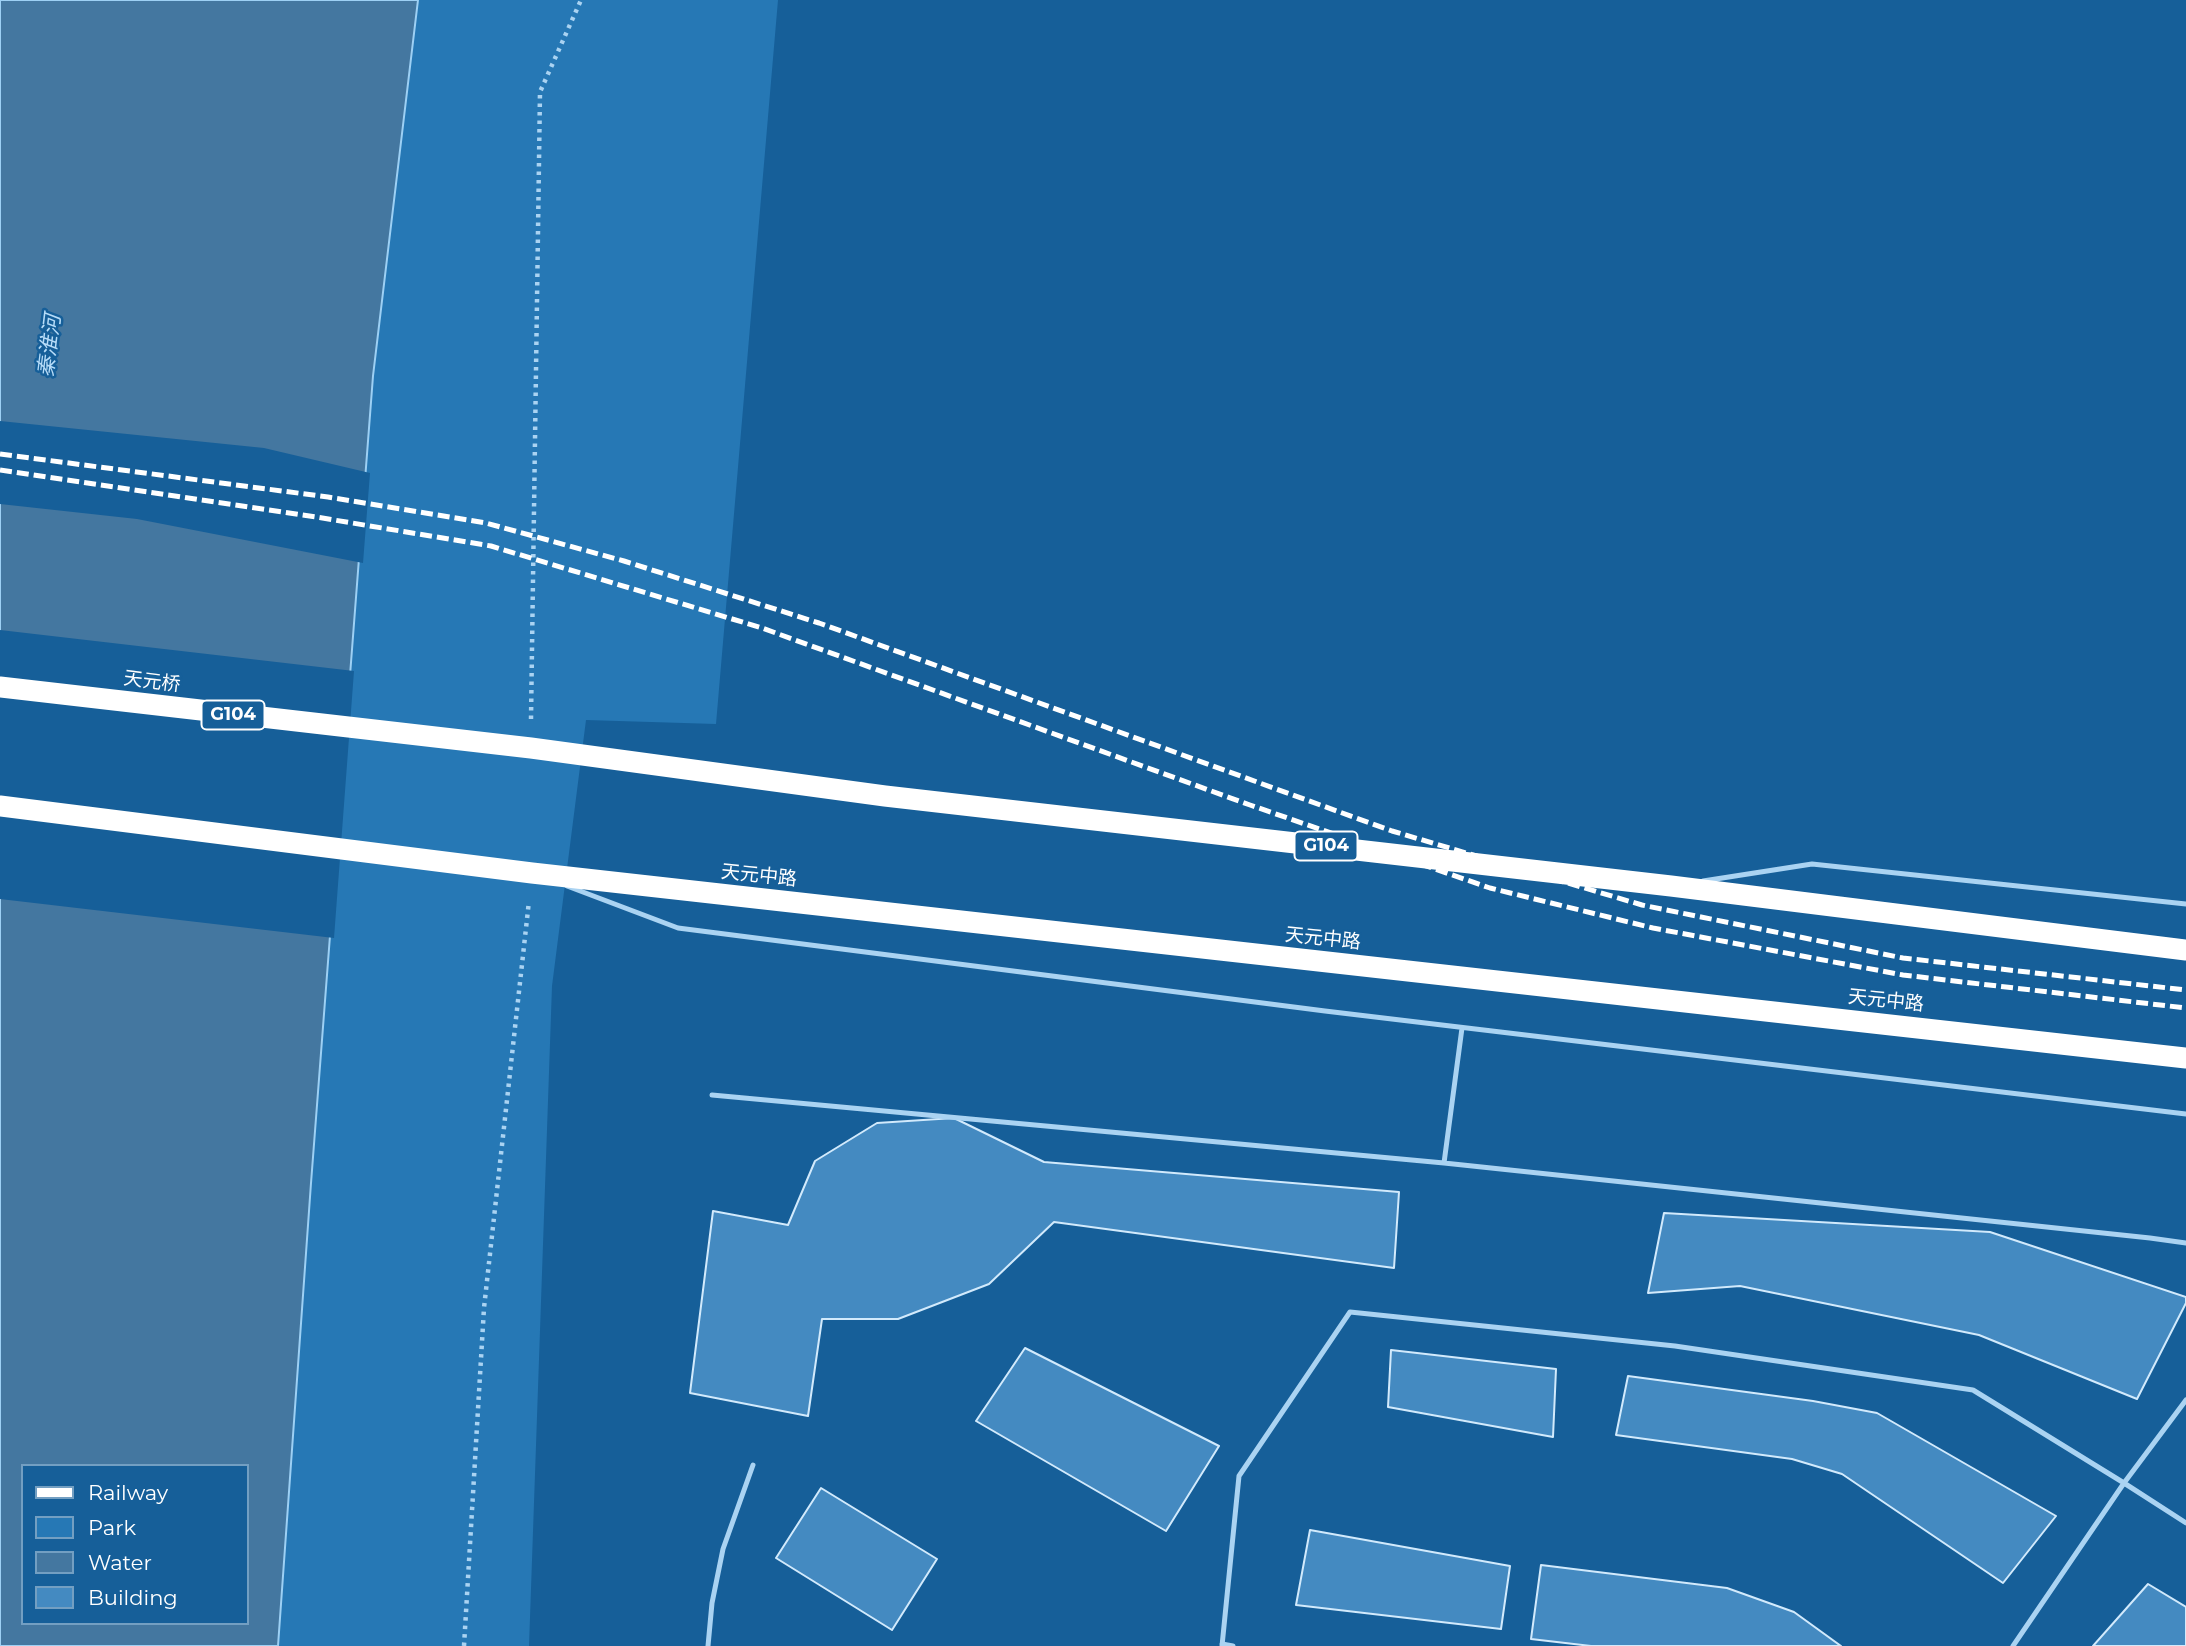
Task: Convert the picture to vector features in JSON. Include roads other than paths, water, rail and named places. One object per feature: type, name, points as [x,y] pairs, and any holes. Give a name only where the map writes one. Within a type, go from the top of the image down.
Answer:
[{"type":"highway","name":"天元桥","points":[[0,687],[531,748],[885,796],[1671,886]]},
{"type":"highway","name":"天元中路","points":[[0,806],[532,873],[2186,1058]]},
{"type":"highway","name":"G104","points":[[1671,886],[2186,950]]},
{"type":"lane","points":[[1671,886],[1812,864],[2186,904]]},
{"type":"lane","points":[[532,873],[678,928],[1462,1028],[2186,1114]]},
{"type":"lane","points":[[1444,1163],[1462,1028]]},
{"type":"lane","points":[[712,1095],[1444,1163],[2186,1243]]},
{"type":"lane","points":[[1233,1646],[1222,1645],[1239,1476],[1350,1312],[1675,1346],[1973,1390],[2186,1523]]},
{"type":"lane","points":[[2013,1646],[2124,1483],[2186,1400]]},
{"type":"lane","points":[[708,1646],[712,1603],[723,1549],[753,1465]]},
{"type":"water","name":"秦淮河","points":[[0,0],[418,0],[373,376],[278,1646],[0,1646]]},
{"type":"railway","points":[[0,454],[328,497],[486,523],[624,561],[819,623],[1392,831],[1642,905],[1903,958],[2186,990]]},
{"type":"railway","points":[[0,470],[491,546],[762,628],[1250,805],[1490,888],[1653,928],[1903,975],[2186,1008]]}]
